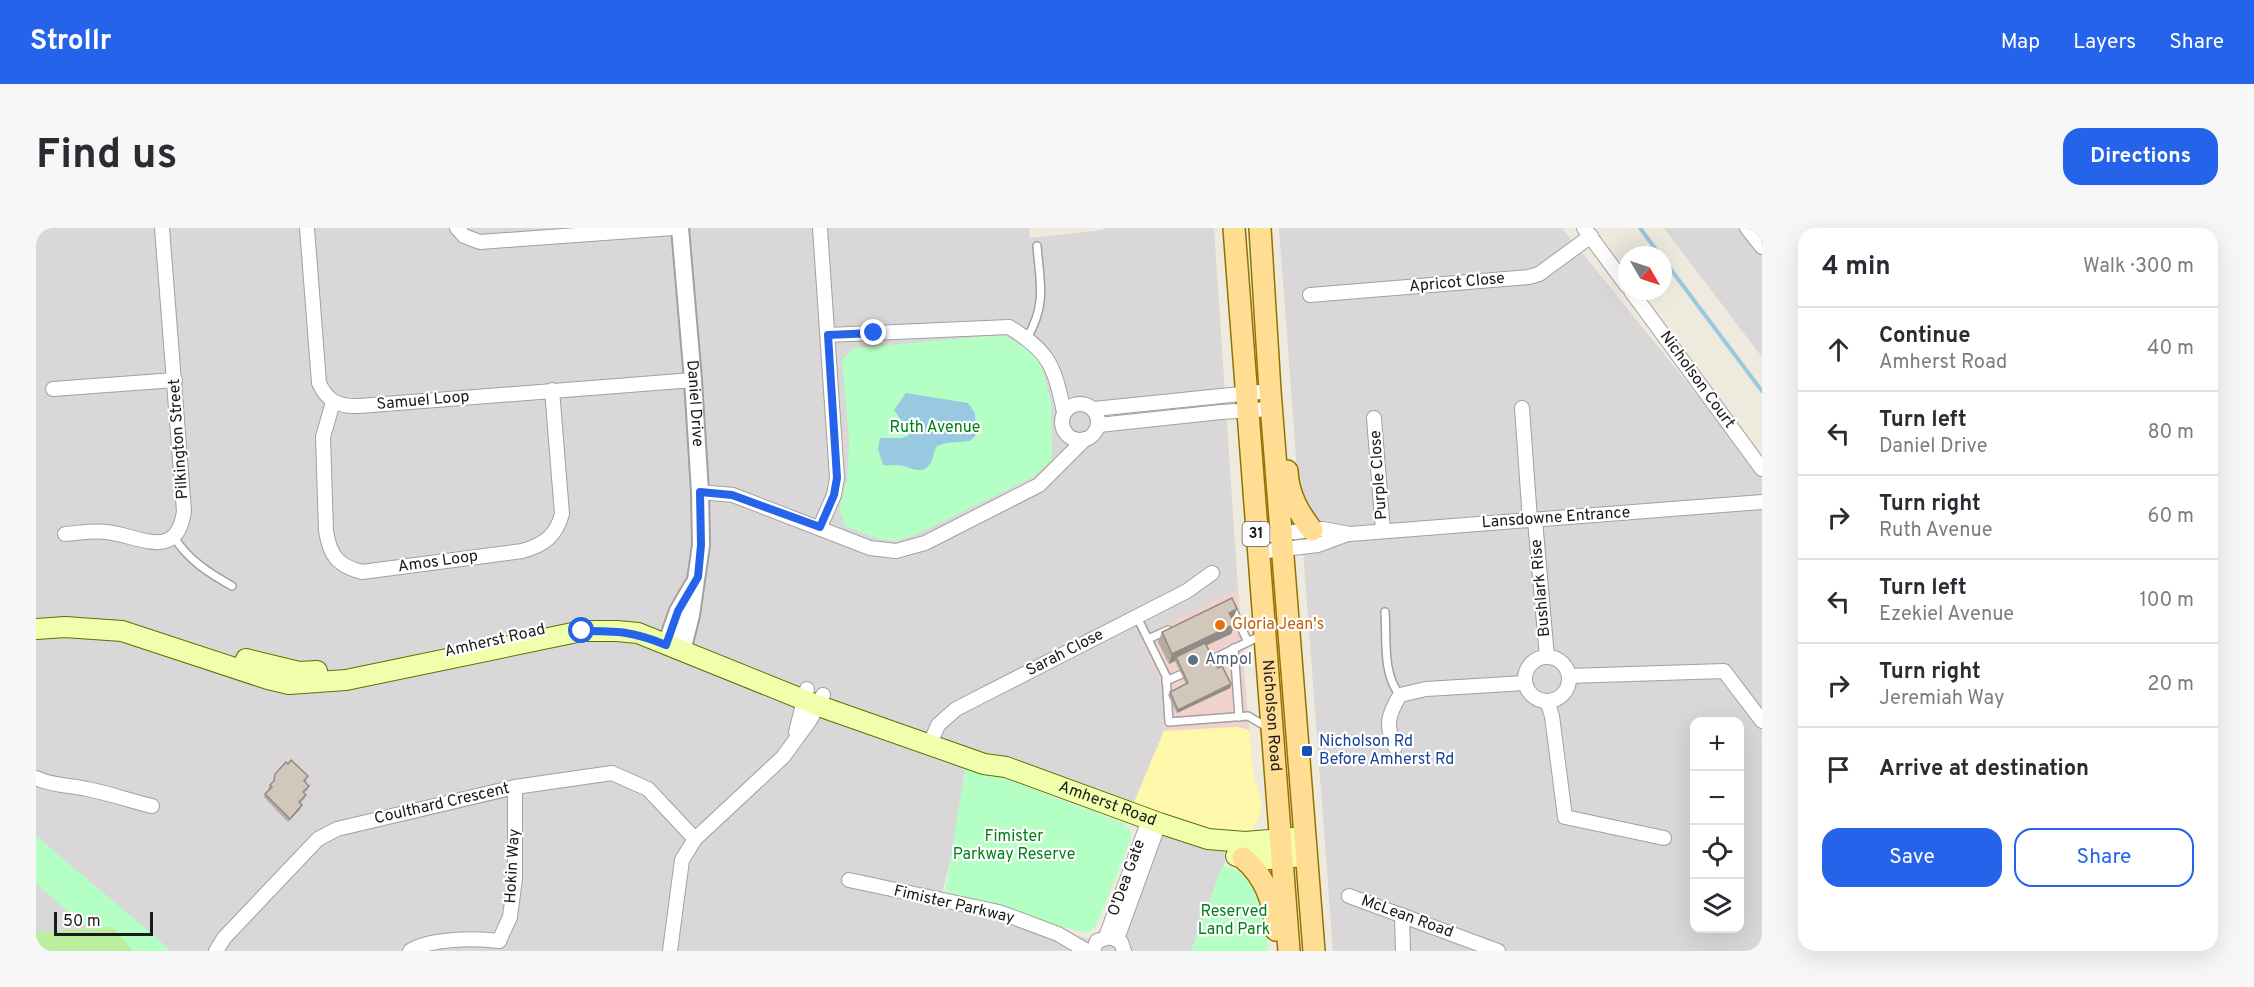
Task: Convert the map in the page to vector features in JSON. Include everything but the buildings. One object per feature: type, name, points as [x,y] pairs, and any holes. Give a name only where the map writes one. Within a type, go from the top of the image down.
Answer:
[{"type":"main road","name":"Nicholson Road","points":[[1234,228],[1257,544],[1256,638],[1271,729],[1289,951]]},
{"type":"main road","name":"Nicholson Road","points":[[1260,228],[1270,400],[1314,951]]},
{"type":"main road","points":[[1270,400],[1286,430],[1288,488],[1297,508],[1312,530]]},
{"type":"main road","name":"Amherst Road","points":[[36,617],[94,615],[119,617],[255,662],[299,672],[384,666],[607,616],[639,623],[675,643]]},
{"type":"main road","name":"Amherst Road","points":[[36,629],[84,627],[122,631],[289,684],[346,681],[582,631],[638,633],[703,651],[814,698],[932,739],[989,755],[1006,766],[1154,822],[1208,839],[1282,849]]},
{"type":"main road","name":"Amherst Road","points":[[1208,839],[1224,852],[1256,860],[1282,849],[1306,846]]},
{"type":"main road","points":[[1243,858],[1255,868],[1269,894],[1275,916],[1279,951]]},
{"type":"street","name":"Pilkington Street","points":[[162,228],[184,511],[182,524],[174,537]]},
{"type":"street","points":[[307,228],[318,376],[323,392],[333,402]]},
{"type":"street","points":[[457,228],[464,236],[480,242],[673,228]]},
{"type":"street","name":"Daniel Drive","points":[[675,643],[678,611],[698,577],[701,545],[693,380],[680,228]]},
{"type":"street","points":[[820,228],[837,478],[834,495],[820,527]]},
{"type":"street","points":[[1747,228],[1762,247]]},
{"type":"street","points":[[1587,232],[1618,274]]},
{"type":"street","name":"Apricot Close","points":[[1310,295],[1529,277],[1539,274],[1587,232]]},
{"type":"street","name":"Nicholson Court","points":[[1638,300],[1762,469]]},
{"type":"street","points":[[828,335],[1009,327],[1027,338],[1048,357],[1059,387],[1064,412],[1061,425],[1066,435],[1074,440],[1085,439]]},
{"type":"street","points":[[53,389],[175,380]]},
{"type":"street","name":"Samuel Loop","points":[[333,402],[347,406],[359,406],[693,380]]},
{"type":"street","points":[[1059,387],[1077,404],[1094,409],[1270,400]]},
{"type":"street","name":"Amos Loop","points":[[333,402],[323,437],[326,531],[334,556],[351,569],[362,572],[522,551],[538,547],[548,540],[559,525],[562,514],[552,390]]},
{"type":"street","points":[[1099,425],[1246,402]]},
{"type":"street","points":[[1064,412],[1070,406],[1077,404]]},
{"type":"street","name":"Bushlark Rise","points":[[1522,408],[1547,657]]},
{"type":"street","points":[[700,492],[732,495],[870,548],[896,551],[925,543],[1039,485],[1085,439],[1092,435],[1099,425],[1094,409]]},
{"type":"street","name":"Purple Close","points":[[1374,418],[1383,531]]},
{"type":"street","points":[[1061,465],[1066,435]]},
{"type":"street","name":"Lansdowne Entrance","points":[[1257,544],[1281,542],[1318,545],[1350,534],[1762,502]]},
{"type":"street","name":"Lansdowne Entrance","points":[[1281,542],[1312,530],[1323,529],[1350,534]]},
{"type":"street","points":[[65,534],[104,531],[123,534],[147,542],[161,543],[174,537]]},
{"type":"street","name":"Sarah Close","points":[[932,739],[944,718],[957,709],[1187,591],[1212,573]]},
{"type":"street","points":[[1547,657],[1561,662],[1569,676],[1565,691],[1560,697],[1547,701],[1533,697],[1525,682],[1525,675],[1533,662],[1547,657]]},
{"type":"street","points":[[1569,676],[1724,671],[1762,721]]},
{"type":"street","points":[[1395,747],[1388,731],[1391,711],[1400,695],[1426,689],[1525,682]]},
{"type":"street","points":[[670,951],[682,860],[695,839],[783,757],[814,698]]},
{"type":"street","points":[[1547,701],[1552,716],[1565,817],[1664,838]]},
{"type":"street","name":"Coulthard Crescent","points":[[216,951],[231,932],[325,834],[337,829],[515,787],[612,773],[648,789],[695,839]]},
{"type":"street","points":[[36,778],[47,783],[89,789],[152,806]]},
{"type":"street","name":"Hokin Way","points":[[501,946],[510,917],[514,878],[515,787]]},
{"type":"street","name":"O'Dea Gate","points":[[1100,944],[1154,822]]},
{"type":"street","name":"Fimister Parkway","points":[[849,880],[999,912],[1058,934],[1100,944]]},
{"type":"street","name":"McLean Road","points":[[1349,896],[1498,951]]},
{"type":"street","points":[[1402,915],[1403,951]]},
{"type":"street","points":[[410,951],[418,946],[473,938],[501,946]]},
{"type":"street","points":[[1100,944],[1121,942],[1124,951]]},
{"type":"lane","points":[[1027,338],[1038,320],[1042,297],[1037,246]]},
{"type":"lane","points":[[174,537],[180,548],[196,563],[232,585]]},
{"type":"lane","points":[[1211,660],[1256,638],[1228,600],[1218,605]]},
{"type":"lane","points":[[1385,612],[1389,672],[1394,688],[1400,695]]},
{"type":"lane","points":[[1137,617],[1166,676],[1169,722],[1248,716],[1271,729]]},
{"type":"lane","points":[[1148,639],[1178,625]]},
{"type":"lane","points":[[1234,648],[1239,717]]},
{"type":"lane","points":[[1166,681],[1182,674]]},
{"type":"shaded area","points":[[36,228],[1029,228],[1030,238],[1103,230],[1104,228],[1214,228],[1238,589],[1141,638],[1161,681],[1164,731],[1128,816],[975,763],[942,893],[1088,939],[1107,925],[1151,811],[1222,831],[1225,862],[1193,951],[36,951]]},
{"type":"shaded area","points":[[1279,228],[1562,228],[1762,475],[1762,951],[1333,951]]},
{"type":"shaded area","points":[[1664,228],[1762,228],[1762,357]]},
{"type":"shaded area","points":[[1238,589],[1249,730],[1238,727],[1164,731],[1161,681],[1141,638]]},
{"type":"green space","name":"Ruth Avenue","points":[[1003,335],[1024,347],[1041,363],[1051,402],[1052,459],[1032,478],[917,534],[896,541],[878,539],[845,526],[839,508],[847,481],[849,440],[842,360],[853,348]]},
{"type":"green space","name":"Fimister Parkway Reserve","points":[[966,764],[1123,823],[1130,829],[1131,839],[1096,926],[1088,933],[1057,926],[1012,909],[945,892]]},
{"type":"green space","points":[[36,836],[170,951],[133,951],[112,927],[89,929],[36,884]]},
{"type":"green space","name":"Reserved Land Park","points":[[1222,866],[1240,872],[1254,886],[1265,919],[1268,951],[1191,951]]},
{"type":"green space","points":[[112,927],[140,951],[36,951],[36,932]]},
{"type":"sand","points":[[1238,727],[1249,730],[1253,772],[1261,799],[1261,810],[1252,830],[1207,828],[1133,805],[1164,731]]},
{"type":"water","points":[[906,393],[968,403],[975,413],[976,435],[970,441],[937,446],[931,462],[922,470],[901,465],[883,465],[878,449],[880,438],[908,436],[909,432],[894,410]]},
{"type":"waterway","points":[[1640,228],[1653,246]]},
{"type":"waterway","points":[[1672,271],[1762,391]]},
{"type":"place","name":"Gloria Jean's","points":[[1220,625]]},
{"type":"place","name":"Ampol","points":[[1193,660]]},
{"type":"place","name":"Nicholson Rd Before Amherst Rd","points":[[1307,751]]},
{"type":"route","points":[[582,631],[638,633],[666,645],[678,611],[698,577],[701,545],[700,492],[732,495],[820,527],[834,495],[837,478],[828,335],[874,333]]}]
